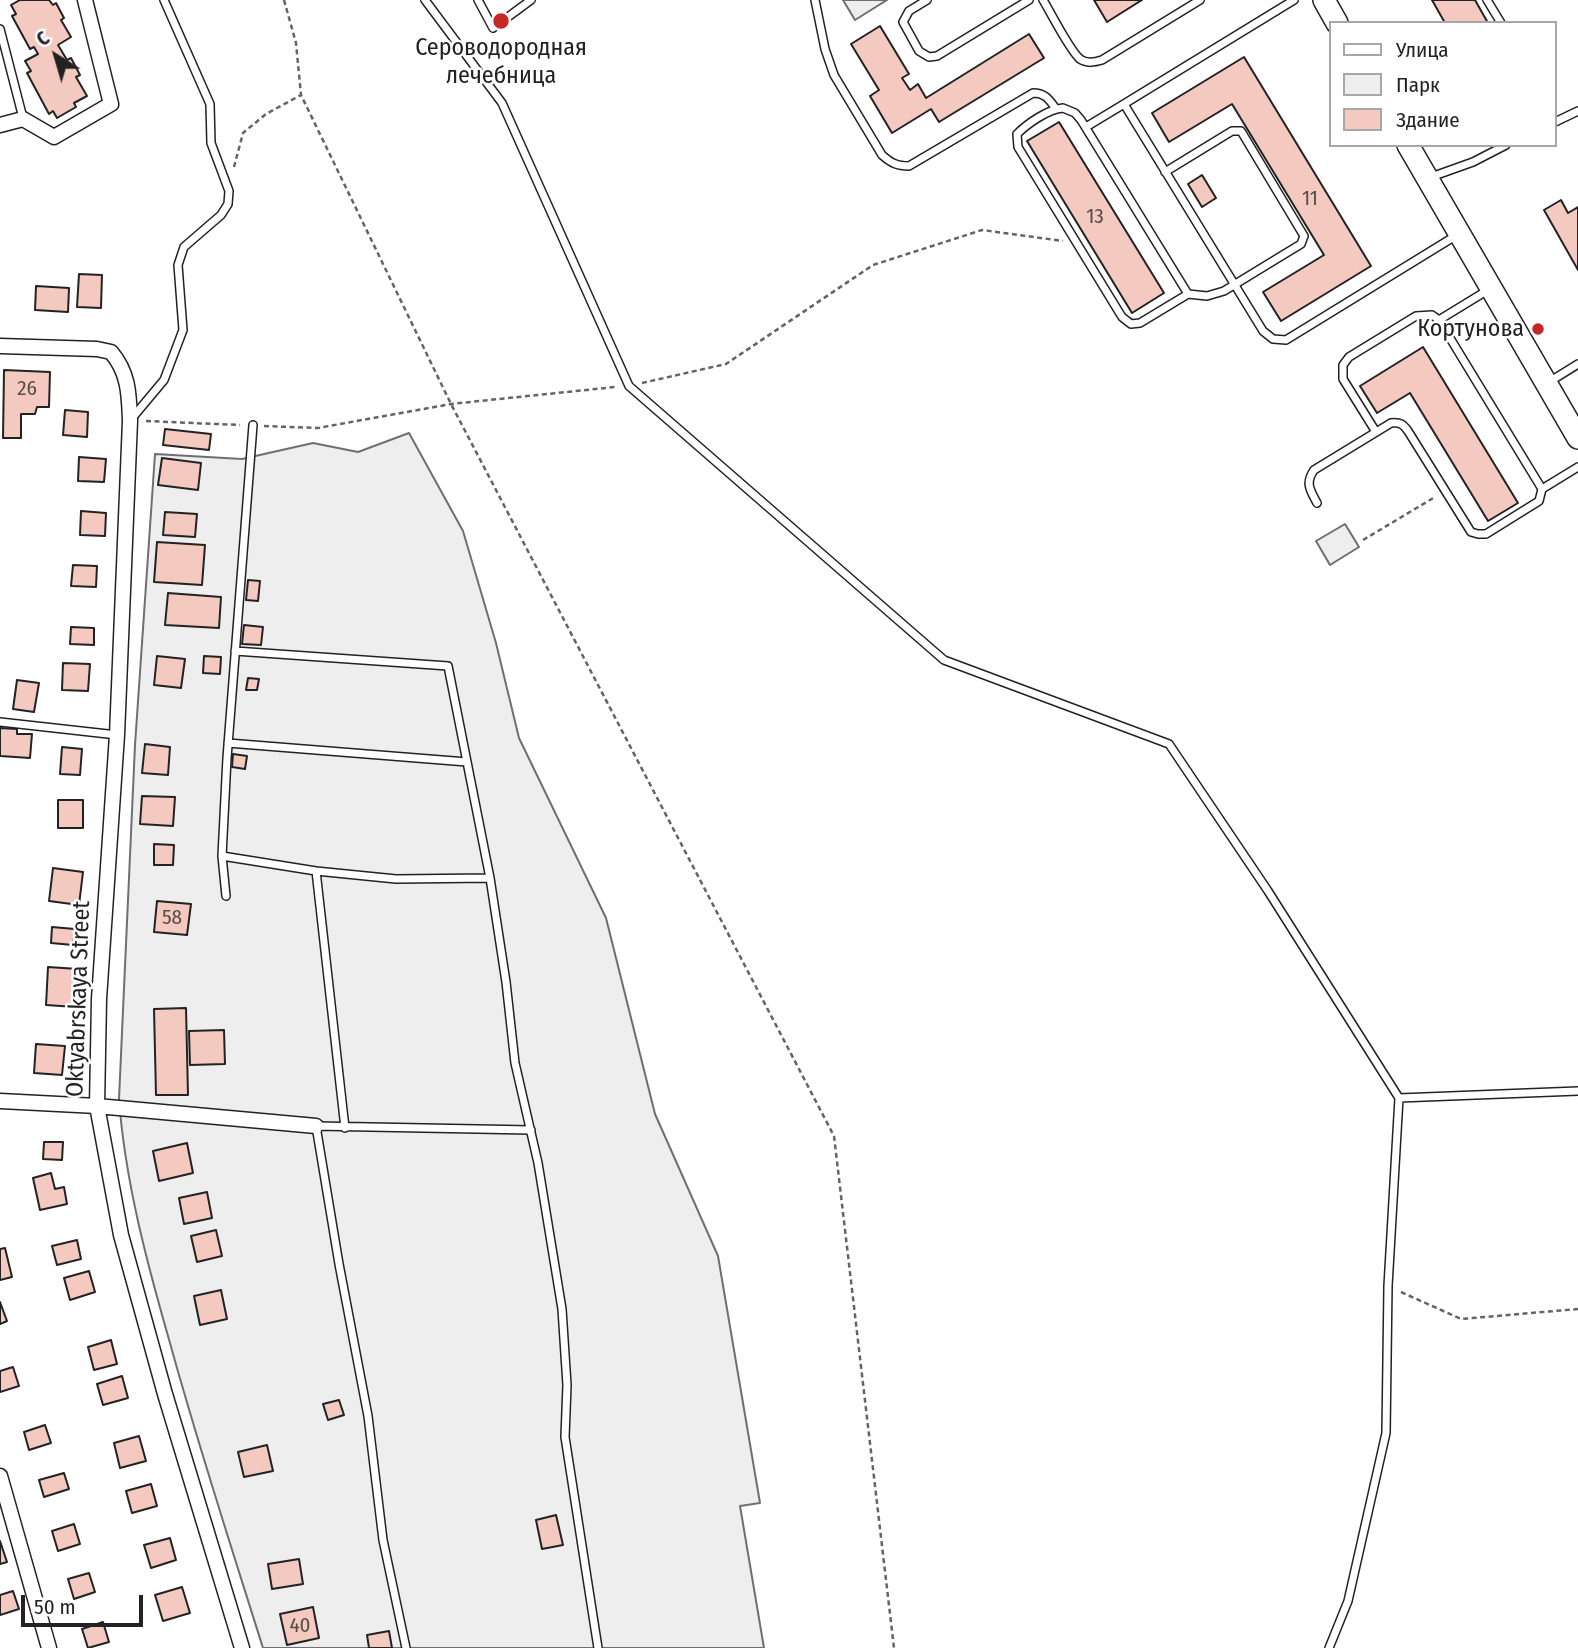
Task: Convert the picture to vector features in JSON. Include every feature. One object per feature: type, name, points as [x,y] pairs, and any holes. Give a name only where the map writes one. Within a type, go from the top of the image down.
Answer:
[{"type":"main road","points":[[1324,0],[1336,21]]},
{"type":"main road","points":[[1409,147],[1578,438]]},
{"type":"street","points":[[0,125],[23,119],[54,137],[111,104],[85,0]]},
{"type":"street","name":"Oktyabrskaya Street","points":[[0,346],[97,349],[111,352],[125,374],[129,388],[130,421],[117,734],[99,999],[97,1106],[121,1236],[165,1394],[242,1648]]},
{"type":"street","points":[[0,1101],[97,1106],[316,1126]]},
{"type":"street","points":[[0,1476],[50,1648]]},
{"type":"lane","points":[[130,421],[164,380],[183,330],[178,265],[184,247],[221,215],[228,204],[229,191],[211,143],[210,104],[164,0]]},
{"type":"lane","points":[[425,0],[502,103],[629,386],[944,660],[1169,744],[1268,891],[1399,1098],[1388,1286],[1386,1433],[1348,1601],[1329,1648]]},
{"type":"lane","points":[[478,0],[494,28],[531,0]]},
{"type":"lane","points":[[814,0],[834,75],[881,155],[889,162],[898,166],[909,166],[1033,93],[1044,94],[1056,109]]},
{"type":"lane","points":[[927,0],[909,11],[903,22],[919,51],[929,57],[937,56],[1029,0]]},
{"type":"lane","points":[[1043,0],[1077,56],[1087,62],[1094,62],[1102,60],[1200,0]]},
{"type":"lane","points":[[1086,127],[1294,0]]},
{"type":"lane","points":[[1487,0],[1499,21]]},
{"type":"lane","points":[[0,29],[23,119]]},
{"type":"lane","points":[[1124,104],[1263,331],[1273,339],[1286,340],[1460,234]]},
{"type":"lane","points":[[1165,172],[1232,131],[1241,131],[1304,236],[1301,244],[1234,285],[1214,294],[1188,294],[1140,323],[1131,324],[1122,317],[1018,147],[1017,134],[1056,109],[1063,108],[1075,113],[1188,294]]},
{"type":"lane","points":[[1557,121],[1578,111]]},
{"type":"lane","points":[[1427,178],[1473,162],[1502,147]]},
{"type":"lane","points":[[1439,320],[1491,288]]},
{"type":"lane","points":[[1376,432],[1343,379],[1343,365],[1349,357],[1416,316],[1432,315],[1439,320],[1542,489]]},
{"type":"lane","points":[[1546,384],[1578,364]]},
{"type":"lane","points":[[1317,503],[1309,490],[1308,482],[1314,470],[1391,423],[1403,424],[1467,527],[1478,534],[1486,534],[1539,501],[1542,489],[1578,467]]},
{"type":"lane","points":[[226,896],[222,856],[228,743],[253,425]]},
{"type":"lane","points":[[235,651],[448,666],[490,878],[515,1063],[538,1163],[562,1308],[568,1385],[565,1437],[598,1648]]},
{"type":"lane","points":[[0,722],[117,734]]},
{"type":"lane","points":[[228,743],[467,762]]},
{"type":"lane","points":[[222,856],[396,879],[490,878]]},
{"type":"lane","points":[[316,870],[345,1128]]},
{"type":"lane","points":[[1399,1098],[1578,1091]]},
{"type":"lane","points":[[406,1648],[383,1540],[368,1416],[316,1126],[531,1130]]},
{"type":"path","points":[[284,0],[296,43],[301,95],[451,404],[834,1136],[894,1648]]},
{"type":"path","points":[[229,191],[243,133],[266,114],[301,95]]},
{"type":"path","points":[[1363,540],[1445,491]]},
{"type":"path","points":[[1388,1286],[1461,1319],[1578,1309]]},
{"type":"green space","points":[[843,0],[887,0],[855,20]]},
{"type":"green space","points":[[409,433],[463,531],[496,643],[519,738],[606,918],[655,1114],[718,1256],[760,1503],[740,1506],[764,1648],[263,1648],[192,1419],[138,1222],[126,1160],[119,1099],[135,745],[155,454],[242,459],[313,443],[358,452]]},
{"type":"green space","points":[[1345,524],[1359,547],[1330,565],[1316,541]]},
{"type":"building","points":[[20,0],[49,0],[53,5],[56,3],[64,18],[61,20],[71,37],[58,45],[67,60],[71,58],[80,75],[76,77],[87,96],[74,103],[76,107],[57,118],[53,111],[49,114],[27,73],[31,71],[25,61],[38,54],[34,47],[30,49],[12,16],[16,14],[11,5]]},
{"type":"building","points":[[1094,0],[1142,0],[1107,22]]},
{"type":"building","points":[[1432,0],[1475,0],[1487,21],[1444,21]]},
{"type":"building","points":[[880,26],[909,74],[902,78],[910,90],[918,84],[926,98],[1029,34],[1044,58],[939,122],[931,109],[892,133],[870,96],[879,90],[851,44]]},
{"type":"building","points":[[1244,57],[1371,266],[1281,321],[1263,292],[1324,255],[1232,104],[1169,142],[1152,113]]},
{"type":"building","points":[[1059,122],[1164,293],[1132,313],[1027,141]]},
{"type":"building","points":[[1202,175],[1216,198],[1202,207],[1188,184]]},
{"type":"building","points":[[1561,200],[1568,213],[1578,207],[1578,270],[1544,210]]},
{"type":"building","points":[[79,274],[102,275],[101,308],[77,307]]},
{"type":"building","points":[[36,286],[69,288],[68,312],[35,310]]},
{"type":"building","points":[[1423,347],[1518,503],[1488,521],[1410,393],[1377,413],[1360,386]]},
{"type":"building","points":[[4,370],[50,372],[49,407],[37,407],[35,414],[21,414],[21,438],[3,438]]},
{"type":"building","points":[[65,410],[88,412],[87,437],[63,435]]},
{"type":"building","points":[[165,429],[211,434],[209,450],[163,445]]},
{"type":"building","points":[[79,457],[106,459],[104,482],[78,481]]},
{"type":"building","points":[[162,458],[201,463],[198,490],[158,485]]},
{"type":"building","points":[[81,511],[106,513],[105,536],[80,535]]},
{"type":"building","points":[[165,512],[197,514],[195,537],[163,535]]},
{"type":"building","points":[[157,542],[205,545],[202,585],[154,582]]},
{"type":"building","points":[[73,565],[97,566],[96,587],[71,586]]},
{"type":"building","points":[[248,580],[260,581],[258,601],[246,600]]},
{"type":"building","points":[[168,593],[221,597],[219,628],[165,625]]},
{"type":"building","points":[[244,625],[263,627],[261,645],[242,644]]},
{"type":"building","points":[[71,627],[94,628],[94,645],[70,644]]},
{"type":"building","points":[[157,656],[185,659],[181,688],[154,685]]},
{"type":"building","points":[[204,656],[221,657],[220,674],[203,673]]},
{"type":"building","points":[[63,663],[90,664],[88,691],[62,690]]},
{"type":"building","points":[[248,678],[259,679],[257,690],[246,690]]},
{"type":"building","points":[[17,680],[39,683],[34,712],[13,709]]},
{"type":"building","points":[[0,728],[17,729],[17,734],[32,734],[30,758],[0,756]]},
{"type":"building","points":[[145,744],[170,747],[168,775],[142,773]]},
{"type":"building","points":[[62,747],[82,749],[80,775],[60,774]]},
{"type":"building","points":[[233,754],[247,756],[245,769],[232,767]]},
{"type":"building","points":[[142,796],[175,797],[173,826],[140,824]]},
{"type":"building","points":[[58,800],[83,800],[83,828],[58,828]]},
{"type":"building","points":[[154,844],[174,845],[173,865],[154,865]]},
{"type":"building","points":[[53,868],[83,872],[79,905],[49,901]]},
{"type":"building","points":[[157,901],[191,904],[187,935],[154,932]]},
{"type":"building","points":[[52,927],[75,929],[73,945],[51,943]]},
{"type":"building","points":[[48,967],[78,969],[75,1007],[46,1005]]},
{"type":"building","points":[[186,1008],[188,1095],[156,1095],[154,1009]]},
{"type":"building","points":[[224,1030],[225,1064],[190,1065],[189,1031]]},
{"type":"building","points":[[36,1044],[65,1046],[62,1075],[34,1073]]},
{"type":"building","points":[[44,1142],[63,1142],[62,1160],[43,1159]]},
{"type":"building","points":[[187,1143],[193,1173],[159,1181],[153,1151]]},
{"type":"building","points":[[51,1173],[55,1189],[64,1187],[67,1204],[40,1210],[33,1178]]},
{"type":"building","points":[[207,1192],[212,1218],[184,1224],[179,1198]]},
{"type":"building","points":[[216,1230],[222,1256],[197,1262],[191,1236]]},
{"type":"building","points":[[77,1240],[81,1259],[57,1265],[52,1246]]},
{"type":"building","points":[[5,1248],[12,1277],[0,1280],[0,1249]]},
{"type":"building","points":[[89,1271],[95,1292],[70,1300],[64,1278]]},
{"type":"building","points":[[221,1290],[227,1319],[200,1325],[194,1296]]},
{"type":"building","points":[[0,1302],[7,1321],[0,1324]]},
{"type":"building","points":[[111,1340],[117,1364],[94,1370],[88,1347]]},
{"type":"building","points":[[13,1367],[19,1386],[0,1392],[0,1371]]},
{"type":"building","points":[[122,1376],[128,1398],[103,1405],[97,1384]]},
{"type":"building","points":[[339,1400],[344,1415],[328,1420],[323,1404]]},
{"type":"building","points":[[45,1425],[51,1443],[29,1450],[24,1432]]},
{"type":"building","points":[[139,1436],[146,1461],[120,1468],[114,1443]]},
{"type":"building","points":[[267,1445],[273,1471],[244,1477],[238,1452]]},
{"type":"building","points":[[64,1473],[69,1489],[44,1497],[39,1480]]},
{"type":"building","points":[[151,1484],[157,1506],[132,1513],[126,1491]]},
{"type":"building","points":[[556,1515],[563,1545],[542,1549],[536,1520]]},
{"type":"building","points":[[74,1524],[80,1544],[58,1551],[52,1531]]},
{"type":"building","points":[[170,1538],[176,1560],[151,1568],[144,1545]]},
{"type":"building","points":[[0,1541],[7,1562],[0,1564]]},
{"type":"building","points":[[299,1559],[303,1584],[272,1589],[268,1564]]},
{"type":"building","points":[[89,1573],[95,1592],[74,1599],[68,1579]]},
{"type":"building","points":[[182,1587],[190,1613],[163,1621],[155,1595]]},
{"type":"building","points":[[13,1591],[19,1609],[0,1615],[0,1595]]},
{"type":"building","points":[[313,1607],[319,1638],[287,1645],[280,1614]]},
{"type":"building","points":[[103,1622],[109,1642],[88,1648],[82,1629]]},
{"type":"building","points":[[389,1631],[392,1648],[369,1648],[367,1635]]},
{"type":"place","name":"Сероводородная лечебница","points":[[501,21]]},
{"type":"place","name":"Кортунова","points":[[1538,329]]}]
